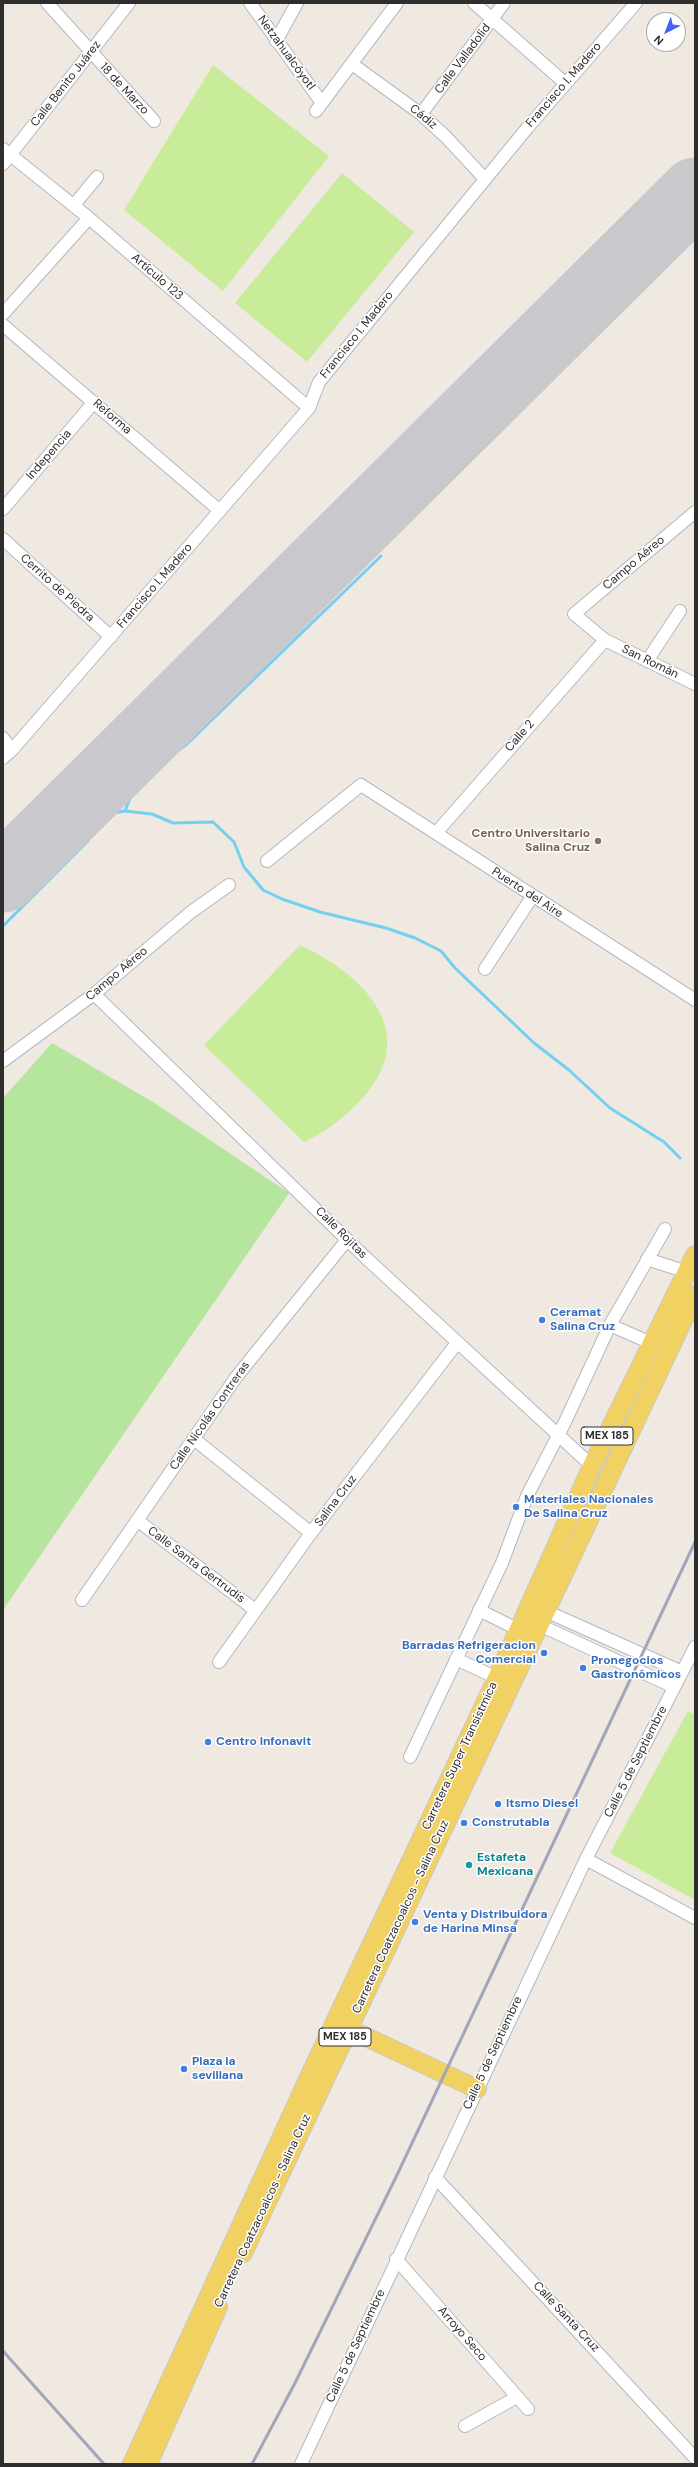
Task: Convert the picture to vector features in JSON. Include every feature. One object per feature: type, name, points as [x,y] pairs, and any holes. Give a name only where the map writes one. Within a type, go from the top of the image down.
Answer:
[{"type":"main road","name":"Carretera Super Transístmica","points":[[135,2461],[343,2023],[523,1617],[592,1466],[695,1255]]},
{"type":"main road","name":"MEX 185","points":[[542,1618],[695,1295]]},
{"type":"main road","name":"Carretera Coatzacoalcos - Salina Cruz","points":[[343,2023],[542,1618]]},
{"type":"main road","name":"MEX 185","points":[[343,2023],[477,2088]]},
{"type":"street","name":"18 de Marzo","points":[[47,3],[154,121]]},
{"type":"street","name":"Calle Benito Juárez","points":[[5,156],[129,3]]},
{"type":"street","name":"Netzahualcóyotl","points":[[250,3],[319,107],[352,64]]},
{"type":"street","points":[[276,41],[297,3]]},
{"type":"street","points":[[352,64],[397,3]]},
{"type":"street","points":[[474,3],[565,83]]},
{"type":"street","name":"Calle Valladolid","points":[[421,114],[504,3]]},
{"type":"street","name":"Francisco I. Madero","points":[[8,754],[309,408],[319,382],[565,83],[636,3]]},
{"type":"street","name":"Cádiz","points":[[352,64],[421,114],[446,137],[485,179]]},
{"type":"street","name":"Artículo 123","points":[[5,156],[74,205],[309,408]]},
{"type":"street","points":[[74,205],[97,177]]},
{"type":"street","points":[[3,314],[89,218]]},
{"type":"street","name":"Reforma","points":[[3,325],[220,511]]},
{"type":"street","name":"Indepencia","points":[[3,509],[94,402]]},
{"type":"street","name":"Campo Aéreo","points":[[574,614],[695,512]]},
{"type":"street","name":"Cerrito de Piedra","points":[[3,539],[111,637]]},
{"type":"street","points":[[647,661],[680,612]]},
{"type":"street","name":"San Román","points":[[574,614],[604,640],[695,684]]},
{"type":"street","name":"Calle 2","points":[[436,833],[604,640]]},
{"type":"street","points":[[3,738],[8,754]]},
{"type":"street","name":"Puerto del Aire","points":[[267,861],[361,785],[532,897],[695,1000]]},
{"type":"street","name":"Campo Aéreo","points":[[3,1061],[94,994],[192,912],[228,885]]},
{"type":"street","points":[[484,969],[532,897]]},
{"type":"street","name":"Calle Rojitas","points":[[94,994],[347,1240],[592,1466]]},
{"type":"street","points":[[410,1757],[502,1563],[527,1496],[559,1434],[610,1325],[665,1229]]},
{"type":"street","name":"Calle Nicolás Contreras","points":[[82,1600],[236,1376],[347,1240]]},
{"type":"street","points":[[647,1259],[687,1272]]},
{"type":"street","points":[[610,1325],[651,1343]]},
{"type":"street","name":"Salina Cruz","points":[[219,1662],[311,1533],[457,1342]]},
{"type":"street","points":[[194,1438],[311,1533]]},
{"type":"street","name":"Calle Santa Gertrudis","points":[[137,1520],[255,1610]]},
{"type":"street","points":[[479,1610],[523,1617],[542,1618],[682,1672]]},
{"type":"street","points":[[542,1618],[674,1687]]},
{"type":"street","name":"Calle 5 de Septiembre","points":[[301,2464],[396,2259],[586,1859],[695,1646]]},
{"type":"street","points":[[456,1659],[497,1678]]},
{"type":"street","points":[[586,1859],[695,1918]]},
{"type":"street","name":"Calle Santa Cruz","points":[[435,2177],[695,2458]]},
{"type":"street","name":"Arroyo Seco","points":[[396,2259],[528,2409]]},
{"type":"street","points":[[465,2426],[517,2397]]},
{"type":"green space","points":[[213,65],[329,156],[223,291],[124,210]]},
{"type":"green space","points":[[342,173],[414,232],[307,362],[235,303]]},
{"type":"green space","points":[[300,945],[326,959],[348,975],[367,993],[380,1013],[387,1035],[386,1058],[375,1082],[354,1107],[342,1118],[324,1131],[304,1142],[204,1045]]},
{"type":"green space","points":[[52,1043],[153,1102],[289,1193],[3,1610],[3,1098]]},
{"type":"green space","points":[[688,1711],[695,1715],[695,1900],[610,1853]]},
{"type":"waterway","points":[[3,926],[88,841],[97,820],[102,815],[125,811],[140,772],[155,767],[187,744],[381,556]]},
{"type":"waterway","points":[[125,811],[152,814],[173,823],[213,822],[234,842],[244,867],[263,890],[282,899],[320,912],[386,928],[415,938],[441,951],[455,968],[534,1043],[569,1070],[610,1108],[664,1142],[680,1158]]},
{"type":"runway","points":[[3,878],[695,192]]},
{"type":"railway","points":[[252,2464],[294,2385],[397,2175],[695,1542]]},
{"type":"railway","points":[[3,2351],[104,2464]]},
{"type":"place","name":"Centro Universitario Salina Cruz","points":[[598,841]]},
{"type":"place","name":"Ceramat Salina Cruz","points":[[542,1320]]},
{"type":"place","name":"Materiales Nacionales De Salina Cruz","points":[[516,1507]]},
{"type":"place","name":"Barradas Refrigeracion Comercial","points":[[544,1653]]},
{"type":"place","name":"Pronegocios Gastronómicos","points":[[583,1668]]},
{"type":"place","name":"Centro Infonavit","points":[[208,1742]]},
{"type":"place","name":"Itsmo Diesel","points":[[498,1804]]},
{"type":"place","name":"Construtabla","points":[[464,1823]]},
{"type":"place","name":"Estafeta Mexicana","points":[[469,1865]]},
{"type":"place","name":"Venta y Distribuidora de Harina Minsa","points":[[415,1922]]},
{"type":"place","name":"Plaza la sevillana","points":[[184,2069]]}]
